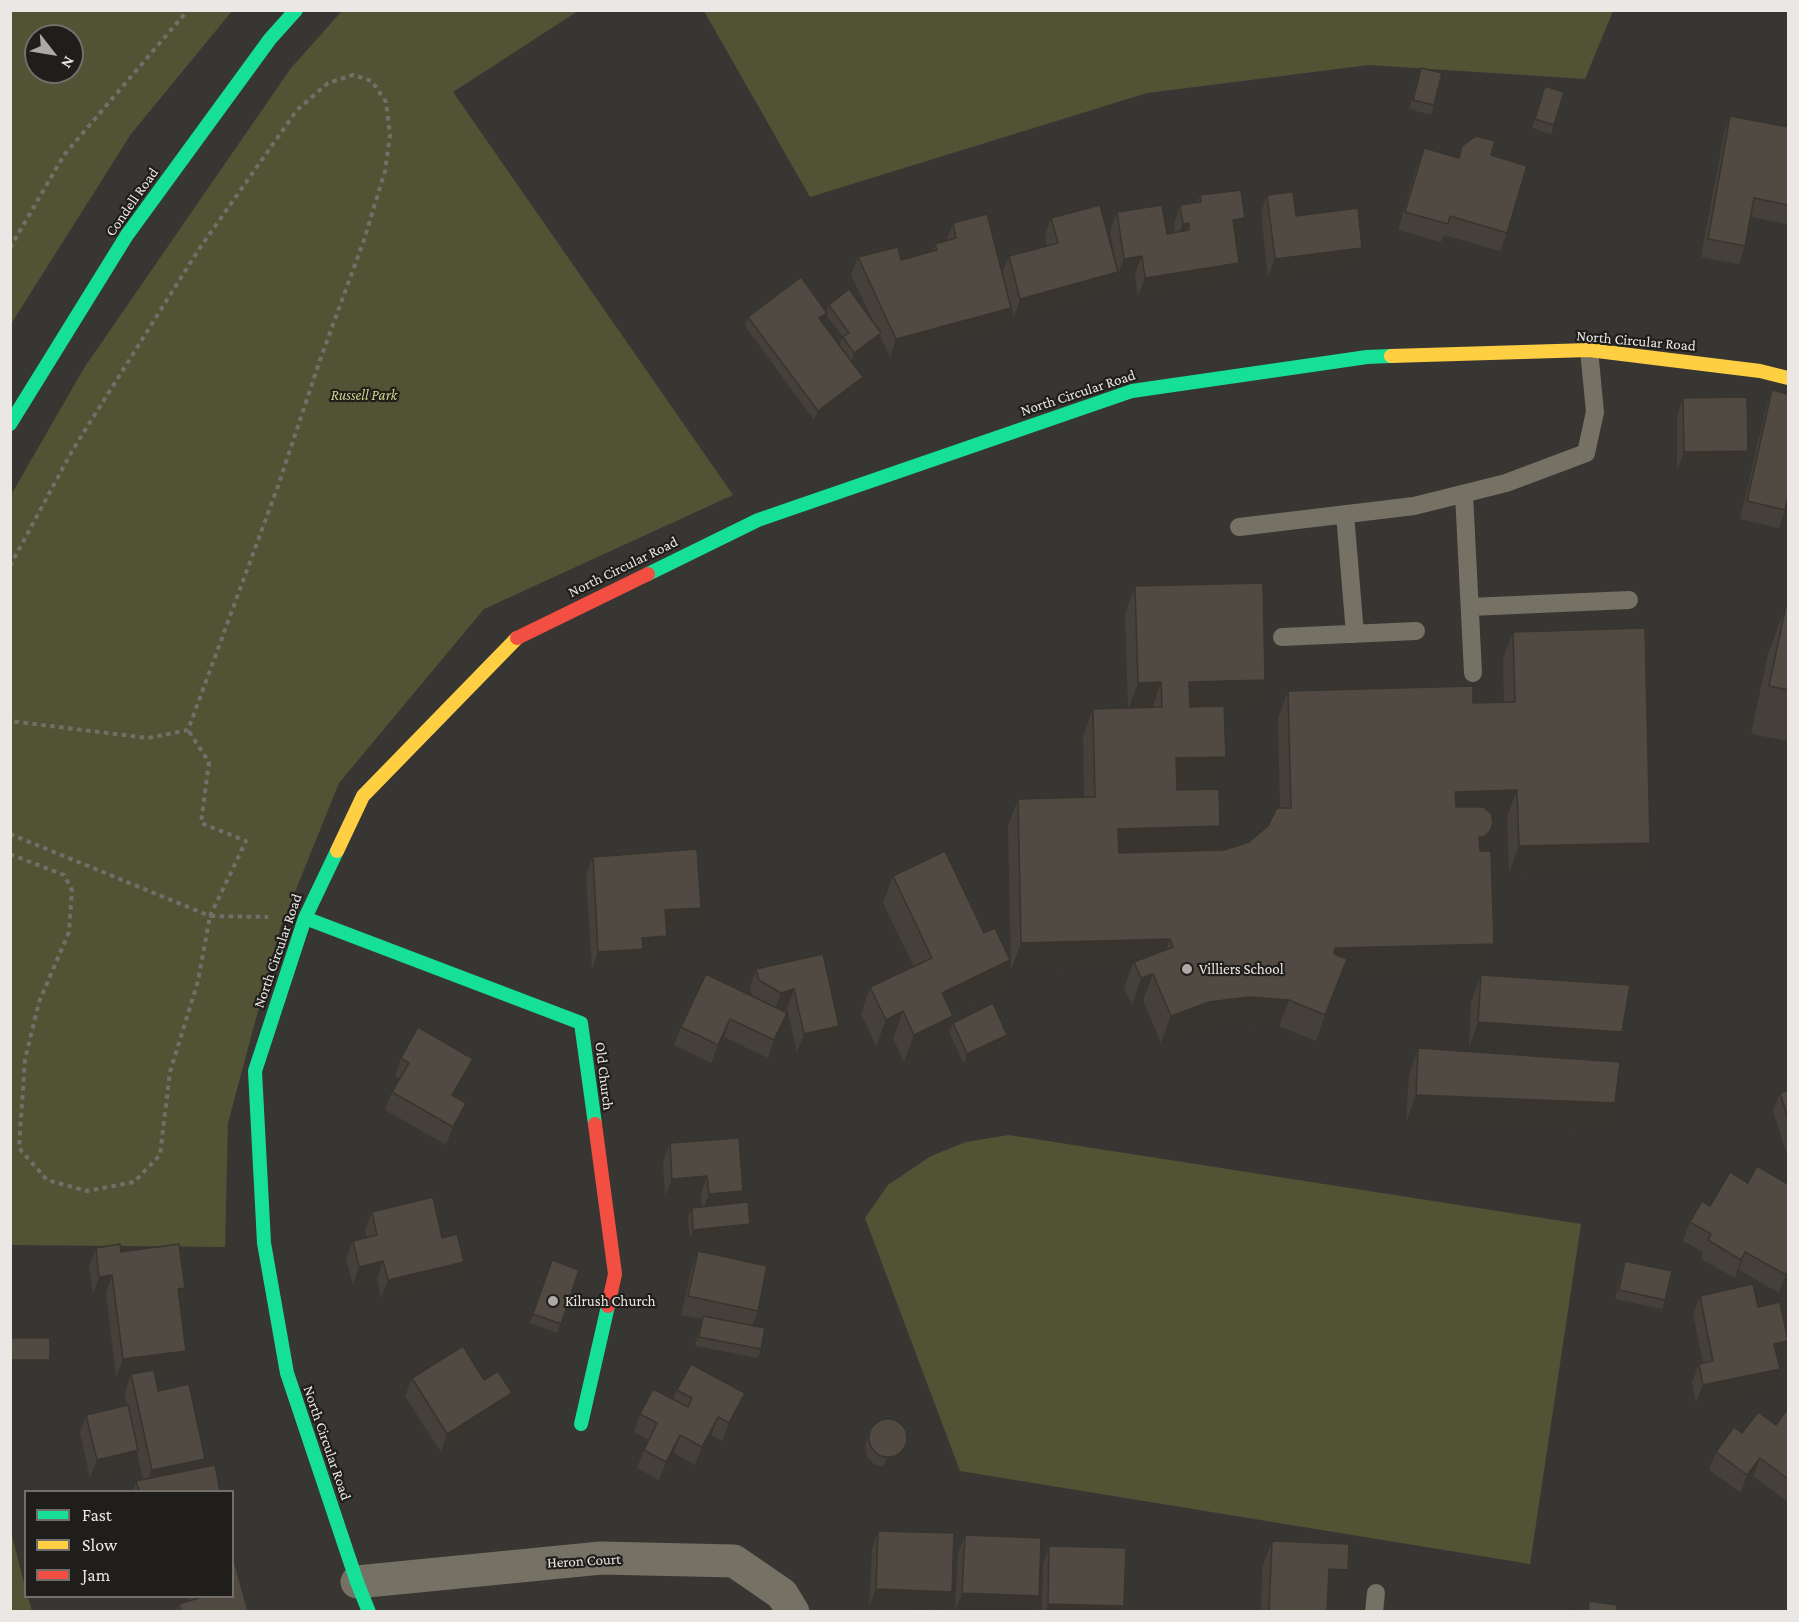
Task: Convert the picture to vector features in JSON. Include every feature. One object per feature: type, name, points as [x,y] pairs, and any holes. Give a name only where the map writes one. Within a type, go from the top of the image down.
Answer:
[{"type":"street","name":"Condell Road","points":[[10,424],[127,235],[270,39],[296,10]]},
{"type":"street","name":"North Circular Road","points":[[363,1597],[287,1373],[264,1243],[255,1071],[305,918],[363,796],[515,639],[758,520],[1132,391],[1367,357],[1589,350],[1760,370],[1788,378]]},
{"type":"street","name":"Old Church","points":[[305,918],[581,1023],[615,1274],[581,1424]]},
{"type":"street","name":"Heron Court","points":[[363,1597],[601,1558],[734,1561],[782,1593],[793,1611]]},
{"type":"lane","points":[[1239,527],[1414,506],[1506,483],[1586,453],[1595,412],[1589,350]]},
{"type":"lane","points":[[1464,494],[1473,673]]},
{"type":"lane","points":[[1345,514],[1355,634]]},
{"type":"lane","points":[[1470,607],[1629,600]]},
{"type":"lane","points":[[1282,637],[1416,631]]},
{"type":"path","points":[[10,248],[64,155],[188,10]]},
{"type":"path","points":[[10,566],[72,451],[193,259],[297,110],[328,83],[353,75],[372,81],[386,102],[390,135],[385,171],[364,240],[320,360],[278,486],[188,730]]},
{"type":"path","points":[[10,721],[148,738],[188,730]]},
{"type":"path","points":[[10,854],[64,875],[72,890],[69,932],[39,1002],[26,1059],[19,1148],[47,1180],[87,1191],[134,1182],[159,1155],[170,1072],[198,981],[210,916],[246,841],[201,823],[209,762],[188,730]]},
{"type":"path","points":[[10,834],[210,916],[305,918]]},
{"type":"green space","points":[[11,10],[232,11],[131,134],[11,324]]},
{"type":"green space","name":"Russell Park","points":[[342,11],[578,11],[453,92],[733,495],[484,609],[339,783],[280,929],[228,1123],[225,1247],[11,1245],[11,495],[84,368],[291,68]]},
{"type":"green space","points":[[704,11],[1613,11],[1585,79],[1369,65],[1147,93],[810,197]]},
{"type":"green space","points":[[1009,1135],[1581,1224],[1530,1564],[960,1471],[865,1218],[888,1185],[931,1156],[966,1142]]},
{"type":"green space","points":[[10,1528],[24,1583],[24,1598],[28,1598],[32,1611],[11,1611]]},
{"type":"building","points":[[1421,68],[1442,73],[1434,105],[1413,100]]},
{"type":"building","points":[[1545,86],[1564,92],[1554,125],[1535,119]]},
{"type":"building","points":[[1730,116],[1788,127],[1788,205],[1754,198],[1745,246],[1708,239]]},
{"type":"building","points":[[1476,136],[1495,141],[1491,155],[1527,166],[1507,233],[1450,216],[1448,224],[1405,212],[1424,148],[1459,158],[1462,146]]},
{"type":"building","points":[[1241,190],[1245,218],[1233,220],[1239,263],[1145,278],[1142,256],[1124,259],[1117,212],[1162,205],[1167,234],[1189,230],[1189,223],[1183,224],[1180,205],[1201,202],[1200,195]]},
{"type":"building","points":[[1293,192],[1296,216],[1358,208],[1362,248],[1275,259],[1267,195]]},
{"type":"building","points":[[1100,205],[1118,272],[1020,299],[1009,256],[1058,243],[1051,218]]},
{"type":"building","points":[[987,214],[1011,308],[896,339],[858,257],[898,247],[901,260],[937,250],[935,244],[956,238],[953,223]]},
{"type":"building","points":[[801,277],[827,313],[819,318],[863,377],[818,411],[748,317]]},
{"type":"building","points":[[849,289],[881,333],[854,353],[843,337],[849,333],[829,305]]},
{"type":"building","points":[[1772,390],[1788,394],[1788,496],[1785,510],[1747,501]]},
{"type":"building","points":[[1747,397],[1748,451],[1684,452],[1683,398]]},
{"type":"building","points":[[1263,583],[1265,680],[1189,682],[1190,707],[1224,706],[1226,757],[1176,758],[1177,790],[1219,789],[1220,826],[1118,829],[1119,853],[1224,850],[1249,842],[1268,826],[1277,808],[1291,808],[1288,691],[1473,686],[1473,703],[1515,702],[1513,632],[1645,628],[1650,843],[1519,846],[1517,790],[1455,792],[1456,807],[1483,807],[1491,813],[1493,821],[1491,830],[1484,837],[1479,837],[1480,851],[1491,851],[1494,944],[1335,948],[1334,954],[1347,959],[1325,1015],[1289,1000],[1249,997],[1209,1002],[1171,1016],[1153,974],[1141,978],[1134,962],[1173,947],[1170,939],[1021,943],[1018,799],[1095,797],[1093,709],[1162,707],[1161,682],[1138,683],[1135,586]]},
{"type":"building","points":[[1786,606],[1788,606],[1788,690],[1769,686]]},
{"type":"building","points":[[697,849],[701,908],[665,910],[667,936],[642,938],[643,949],[598,952],[593,857]]},
{"type":"building","points":[[945,851],[984,933],[995,928],[1010,960],[942,993],[953,1016],[914,1035],[903,1011],[886,1020],[870,987],[932,958],[893,876]]},
{"type":"building","points":[[823,954],[839,1026],[804,1034],[794,989],[781,993],[759,980],[756,969]]},
{"type":"building","points":[[706,974],[787,1013],[774,1040],[730,1019],[718,1045],[681,1027]]},
{"type":"building","points":[[1481,975],[1630,985],[1622,1032],[1478,1022]]},
{"type":"building","points":[[993,1003],[1007,1035],[967,1054],[953,1023]]},
{"type":"building","points":[[418,1027],[473,1059],[452,1095],[466,1103],[453,1127],[392,1092],[409,1063],[401,1058]]},
{"type":"building","points":[[1418,1048],[1620,1062],[1615,1103],[1416,1095]]},
{"type":"building","points":[[1788,1090],[1788,1119],[1780,1093]]},
{"type":"building","points":[[739,1138],[743,1191],[709,1194],[707,1176],[672,1179],[670,1143]]},
{"type":"building","points":[[1757,1166],[1788,1184],[1788,1270],[1786,1275],[1745,1252],[1741,1260],[1708,1240],[1711,1234],[1690,1222],[1702,1201],[1710,1206],[1730,1172],[1748,1183]]},
{"type":"building","points":[[433,1197],[442,1238],[457,1234],[464,1262],[388,1280],[383,1261],[359,1267],[353,1241],[377,1235],[372,1212]]},
{"type":"building","points":[[748,1202],[750,1224],[693,1230],[692,1208]]},
{"type":"building","points":[[120,1244],[121,1252],[179,1244],[185,1288],[178,1289],[186,1351],[123,1359],[112,1275],[99,1277],[96,1248]]},
{"type":"building","points":[[698,1251],[767,1266],[758,1311],[688,1296]]},
{"type":"building","name":"Kilrush Church","points":[[552,1260],[579,1270],[561,1324],[533,1314]]},
{"type":"building","points":[[1625,1261],[1672,1271],[1665,1300],[1619,1290]]},
{"type":"building","points":[[1753,1284],[1758,1307],[1780,1302],[1788,1341],[1774,1344],[1780,1369],[1703,1385],[1699,1364],[1713,1361],[1700,1296]]},
{"type":"building","points":[[703,1316],[765,1328],[761,1349],[699,1337]]},
{"type":"building","points":[[10,1338],[50,1338],[50,1360],[10,1360]]},
{"type":"building","points":[[463,1346],[484,1380],[498,1371],[512,1393],[447,1434],[412,1378]]},
{"type":"building","points":[[691,1364],[745,1393],[729,1423],[718,1417],[702,1447],[680,1435],[666,1462],[644,1450],[657,1423],[640,1414],[653,1389],[688,1407],[692,1398],[677,1390]]},
{"type":"building","points":[[154,1370],[158,1391],[189,1384],[205,1459],[152,1470],[131,1374]]},
{"type":"building","points":[[128,1405],[138,1450],[97,1460],[86,1415]]},
{"type":"building","points":[[1788,1408],[1788,1479],[1760,1458],[1747,1475],[1716,1452],[1734,1427],[1742,1433],[1758,1412],[1776,1425]]},
{"type":"building","points":[[888,1419],[902,1424],[907,1438],[902,1452],[888,1457],[874,1452],[869,1438],[874,1424]]},
{"type":"building","points":[[215,1465],[220,1490],[139,1490],[136,1481]]},
{"type":"building","points":[[878,1531],[954,1533],[952,1592],[876,1589]]},
{"type":"building","points":[[965,1535],[1041,1538],[1039,1596],[962,1593]]},
{"type":"building","points":[[1272,1541],[1349,1544],[1348,1570],[1329,1569],[1327,1611],[1269,1611]]},
{"type":"building","points":[[1049,1546],[1126,1548],[1124,1606],[1048,1604]]},
{"type":"building","points":[[234,1560],[248,1611],[181,1611],[179,1604],[199,1598],[234,1598]]},
{"type":"building","points":[[1589,1601],[1617,1605],[1617,1611],[1588,1611]]},
{"type":"traffic: fast","points":[[10,424],[127,235],[270,39],[296,10]]},
{"type":"traffic: fast","points":[[648,574],[758,520],[1132,391],[1367,357],[1391,356]]},
{"type":"traffic: fast","points":[[337,851],[305,918],[255,1071],[264,1243],[287,1373],[369,1612]]},
{"type":"traffic: fast","points":[[305,918],[581,1023],[595,1124]]},
{"type":"traffic: fast","points":[[581,1424],[608,1306]]},
{"type":"traffic: slow","points":[[1391,356],[1589,350],[1760,371],[1788,378]]},
{"type":"traffic: slow","points":[[337,851],[363,796],[517,638]]},
{"type":"traffic: jam","points":[[517,638],[648,574]]},
{"type":"traffic: jam","points":[[595,1124],[615,1274],[608,1306]]},
{"type":"place","name":"Villiers School","points":[[1187,969]]},
{"type":"place","name":"Kilrush Church","points":[[553,1301]]}]
